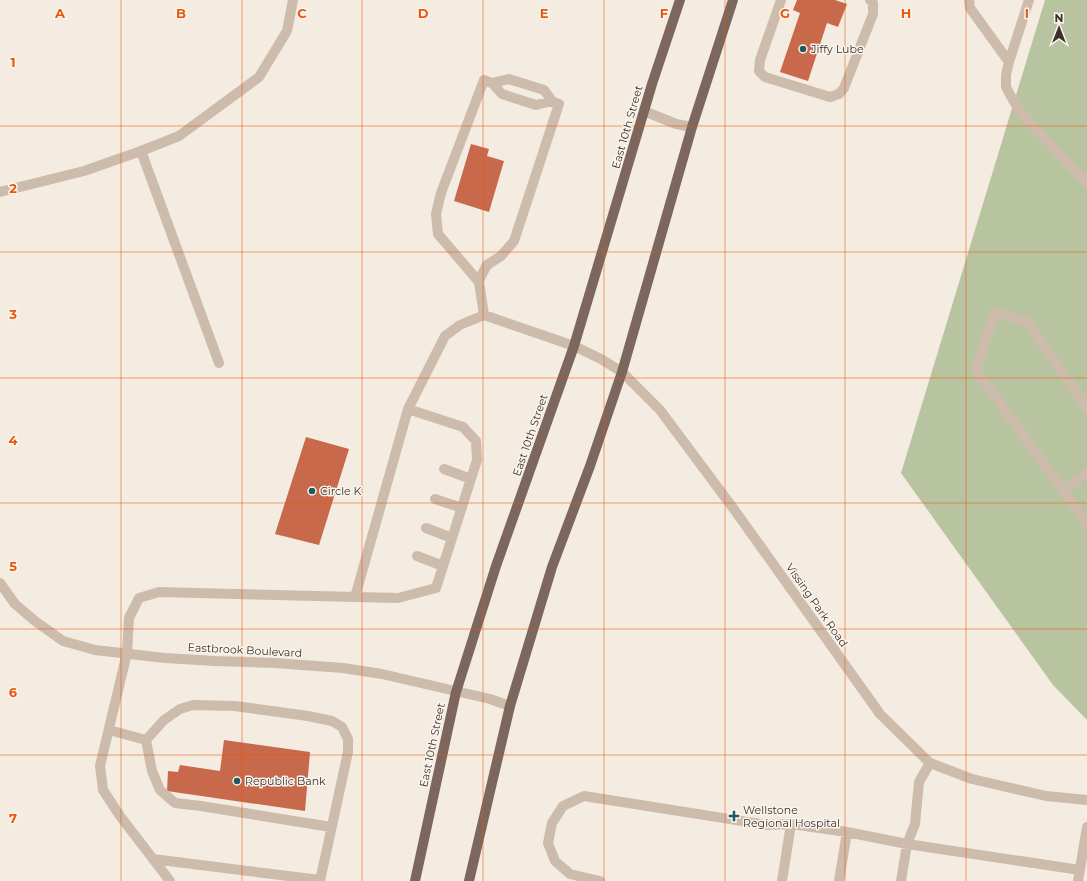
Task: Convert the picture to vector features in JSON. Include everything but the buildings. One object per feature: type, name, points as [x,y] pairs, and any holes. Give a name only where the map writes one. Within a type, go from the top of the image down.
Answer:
[{"type":"main road","name":"East 10th Street","points":[[416,881],[456,692],[496,566],[574,346],[644,111],[680,0]]},
{"type":"main road","points":[[469,881],[510,706],[552,568],[590,466],[622,372],[692,127],[733,0]]},
{"type":"street","points":[[0,192],[84,171],[141,152],[179,136],[258,77],[287,31],[293,0]]},
{"type":"street","points":[[781,0],[760,60],[759,71],[765,77],[830,97],[839,94],[844,88],[873,14],[873,3],[870,0]]},
{"type":"street","points":[[969,0],[970,8],[1009,62]]},
{"type":"street","points":[[1029,0],[1009,62],[1006,75],[1006,87],[1022,114],[1087,183]]},
{"type":"street","points":[[492,83],[509,79],[530,85],[544,90],[556,102]]},
{"type":"street","points":[[479,282],[438,234],[436,214],[441,193],[484,80],[492,83],[502,94],[536,105],[556,102]]},
{"type":"street","points":[[355,597],[374,542],[391,485],[399,455],[408,409],[445,336],[460,325],[484,315],[479,282],[481,276],[488,264],[501,256],[514,241],[556,102]]},
{"type":"street","points":[[644,111],[676,124],[692,127]]},
{"type":"street","points":[[141,152],[219,363]]},
{"type":"street","points":[[1087,408],[1028,323],[995,311],[976,370],[1087,524]]},
{"type":"street","name":"Vissing Park Road","points":[[484,315],[574,346],[601,359],[622,372],[660,410],[736,512],[880,714],[930,763],[972,779],[1046,796],[1087,800]]},
{"type":"street","points":[[170,881],[120,816],[103,790],[100,766],[126,653],[129,618],[139,598],[159,592],[398,598],[436,588],[477,460],[476,441],[463,428],[408,409]]},
{"type":"street","points":[[444,469],[471,479]]},
{"type":"street","points":[[1063,490],[1087,473]]},
{"type":"street","points":[[435,499],[462,508]]},
{"type":"street","points":[[426,528],[452,538]]},
{"type":"street","points":[[417,556],[444,566]]},
{"type":"street","name":"Eastbrook Boulevard","points":[[0,583],[15,604],[35,621],[63,641],[95,650],[165,658],[343,668],[382,674],[510,706]]},
{"type":"street","points":[[146,740],[164,720],[180,709],[193,706],[236,706],[308,716],[332,721],[342,727],[348,739],[348,752],[320,881],[153,859]]},
{"type":"street","points":[[109,730],[146,740]]},
{"type":"street","points":[[146,740],[152,771],[160,790],[175,803],[331,827]]},
{"type":"street","points":[[901,881],[907,844],[915,824],[919,782],[930,763]]},
{"type":"street","points":[[600,881],[570,874],[554,861],[548,843],[552,823],[563,806],[584,796],[767,825],[791,824],[847,832],[907,844],[1080,870]]},
{"type":"street","points":[[782,881],[791,824]]},
{"type":"street","points":[[1078,881],[1087,827]]},
{"type":"street","points":[[839,881],[847,832]]},
{"type":"street","points":[[246,871],[252,881]]},
{"type":"green space","points":[[1045,0],[1087,0],[1087,720],[1053,685],[901,473]]},
{"type":"place","name":"Jiffy Lube","points":[[803,49]]},
{"type":"place","name":"Circle K","points":[[312,491]]},
{"type":"place","name":"Republic Bank","points":[[237,781]]},
{"type":"place","name":"Wellstone Regional Hospital","points":[[734,816]]}]
